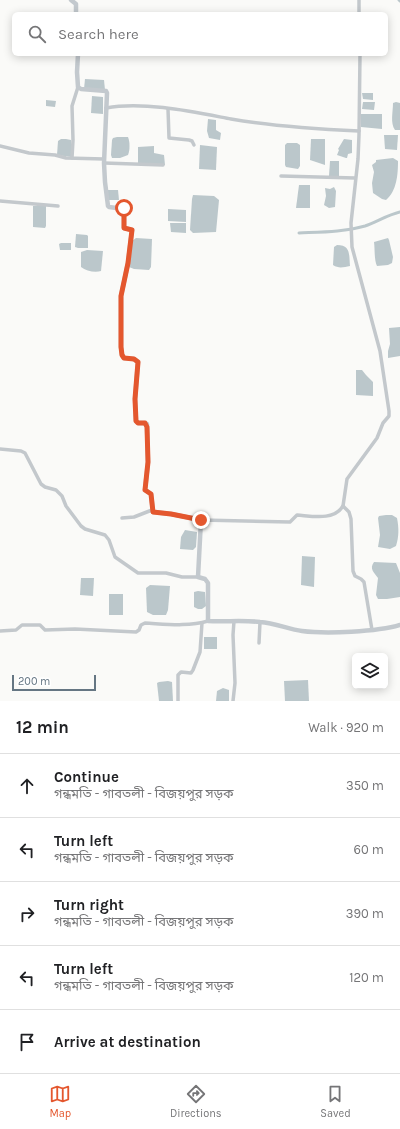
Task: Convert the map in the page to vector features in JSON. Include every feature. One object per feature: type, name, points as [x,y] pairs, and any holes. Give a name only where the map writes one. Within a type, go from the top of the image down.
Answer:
[{"type":"main road","points":[[71,0],[76,4],[76,12]]},
{"type":"main road","points":[[78,56],[78,87],[81,89],[107,92],[104,161],[108,206],[124,209],[124,228],[132,230],[128,263],[121,296],[121,347],[124,358],[134,359],[138,362],[135,399],[136,421],[138,423],[147,424],[148,462],[145,490],[151,494],[152,510],[156,513],[171,514],[201,520],[198,577],[205,579],[208,583],[208,621],[260,622],[302,631],[332,632],[372,630],[400,625]]},
{"type":"street","points":[[359,0],[359,12]]},
{"type":"street","points":[[201,520],[290,522],[297,515],[327,516],[337,513],[343,506],[347,479],[377,438],[383,423],[388,416],[389,411],[380,351],[352,246],[351,223],[358,159],[360,56]]},
{"type":"street","points":[[72,158],[72,106],[78,87]]},
{"type":"street","points":[[106,108],[140,106],[196,112],[239,120],[309,128],[359,131]]},
{"type":"street","points":[[168,109],[169,138],[190,140],[194,145]]},
{"type":"street","points":[[0,146],[29,153],[104,161],[163,165]]},
{"type":"street","points":[[281,176],[355,178]]},
{"type":"street","points":[[0,202],[40,203],[58,206]]},
{"type":"street","points":[[0,449],[21,451],[25,453],[41,484],[45,487],[56,490],[62,496],[66,506],[85,529],[105,535],[109,540],[112,553],[122,563],[142,574],[166,572],[182,577],[198,577]]},
{"type":"street","points":[[343,506],[349,512],[351,520],[353,571],[355,576],[361,578],[364,582],[372,630]]},
{"type":"street","points":[[122,518],[134,517],[152,510]]},
{"type":"street","points":[[0,631],[16,630],[22,625],[40,625],[45,630],[75,629],[136,632],[140,630],[141,625],[145,623],[182,624],[202,623],[208,621]]},
{"type":"street","points":[[233,701],[235,683],[233,635],[234,621]]},
{"type":"street","points":[[259,643],[260,622]]},
{"type":"street","points":[[178,701],[178,676],[180,672],[191,673],[193,670],[200,652],[202,623]]},
{"type":"shaded area","points":[[85,79],[104,80],[105,90],[84,89]]},
{"type":"shaded area","points":[[362,93],[373,93],[373,100],[363,99]]},
{"type":"shaded area","points":[[92,96],[103,97],[103,114],[91,113]]},
{"type":"shaded area","points":[[46,100],[56,101],[55,107],[46,106]]},
{"type":"shaded area","points":[[363,102],[375,102],[374,110],[362,109]]},
{"type":"shaded area","points":[[393,103],[400,103],[400,130],[395,130],[393,127]]},
{"type":"shaded area","points":[[361,114],[382,114],[382,129],[361,127]]},
{"type":"shaded area","points":[[208,119],[216,120],[216,130],[221,133],[220,140],[209,138],[207,131]]},
{"type":"shaded area","points":[[384,135],[398,135],[397,150],[385,149]]},
{"type":"shaded area","points":[[128,137],[129,153],[128,155],[120,158],[112,158],[112,140],[113,138]]},
{"type":"shaded area","points":[[61,139],[71,140],[71,157],[57,155],[58,141]]},
{"type":"shaded area","points":[[311,139],[325,139],[325,165],[310,160]]},
{"type":"shaded area","points":[[344,139],[352,140],[352,153],[348,154],[347,158],[337,155],[338,149]]},
{"type":"shaded area","points":[[287,143],[297,143],[300,145],[300,166],[298,169],[286,167],[285,165],[285,145]]},
{"type":"shaded area","points":[[200,145],[217,147],[216,170],[199,169]]},
{"type":"shaded area","points":[[154,146],[154,153],[164,155],[165,165],[138,164],[138,147]]},
{"type":"shaded area","points":[[393,158],[398,161],[397,177],[393,192],[386,200],[373,193],[372,183],[374,172],[372,165],[376,162],[376,160]]},
{"type":"shaded area","points":[[330,161],[339,161],[339,176],[329,176]]},
{"type":"shaded area","points":[[299,185],[310,185],[310,208],[296,208]]},
{"type":"shaded area","points":[[334,187],[336,191],[335,207],[329,208],[324,205],[326,196],[325,188],[330,189]]},
{"type":"shaded area","points":[[108,190],[118,190],[119,200],[108,200]]},
{"type":"shaded area","points":[[193,195],[214,196],[219,200],[216,232],[193,233],[190,230]]},
{"type":"shaded area","points":[[33,206],[46,206],[45,228],[33,227]]},
{"type":"shaded area","points":[[168,209],[186,210],[186,222],[168,221]]},
{"type":"shaded area","points":[[170,223],[186,223],[186,233],[171,232]]},
{"type":"shaded area","points":[[76,234],[88,236],[88,248],[75,247]]},
{"type":"shaded area","points":[[136,238],[152,239],[151,267],[149,270],[134,269],[129,267],[132,241]]},
{"type":"shaded area","points":[[388,238],[393,257],[392,263],[377,266],[374,242]]},
{"type":"shaded area","points":[[71,243],[71,250],[60,250],[59,244]]},
{"type":"shaded area","points":[[337,245],[342,245],[347,249],[350,266],[339,267],[333,265],[334,247]]},
{"type":"shaded area","points":[[87,250],[103,251],[101,271],[96,272],[85,270],[81,267],[81,252]]},
{"type":"shaded area","points":[[400,327],[400,356],[388,358],[390,344],[389,328]]},
{"type":"shaded area","points":[[356,370],[362,370],[373,382],[373,396],[356,395]]},
{"type":"shaded area","points":[[392,515],[397,518],[398,525],[396,546],[390,549],[378,547],[380,535],[378,518],[379,516]]},
{"type":"shaded area","points":[[185,530],[197,532],[196,547],[193,550],[180,549],[181,537]]},
{"type":"shaded area","points":[[302,556],[315,557],[314,587],[301,585]]},
{"type":"shaded area","points":[[374,562],[396,563],[400,573],[400,597],[378,599],[376,595],[378,578],[372,569]]},
{"type":"shaded area","points":[[81,578],[94,578],[93,596],[80,595]]},
{"type":"shaded area","points":[[150,585],[170,586],[168,610],[166,615],[153,615],[147,612],[146,588]]},
{"type":"shaded area","points":[[194,592],[205,592],[206,606],[202,609],[194,607]]},
{"type":"shaded area","points":[[109,594],[123,594],[123,615],[109,615]]},
{"type":"shaded area","points":[[204,637],[217,637],[217,649],[204,649]]},
{"type":"shaded area","points":[[308,680],[309,701],[285,701],[284,681]]},
{"type":"shaded area","points":[[168,681],[172,682],[173,701],[159,701],[157,683]]},
{"type":"shaded area","points":[[223,688],[229,690],[229,701],[216,701],[217,691]]},
{"type":"waterway","points":[[299,233],[357,228],[400,212]]},
{"type":"route","points":[[124,208],[124,228],[132,230],[128,263],[124,276],[121,296],[121,347],[124,358],[134,359],[138,362],[135,399],[136,422],[147,424],[148,462],[145,490],[151,494],[153,512],[201,520]]}]
